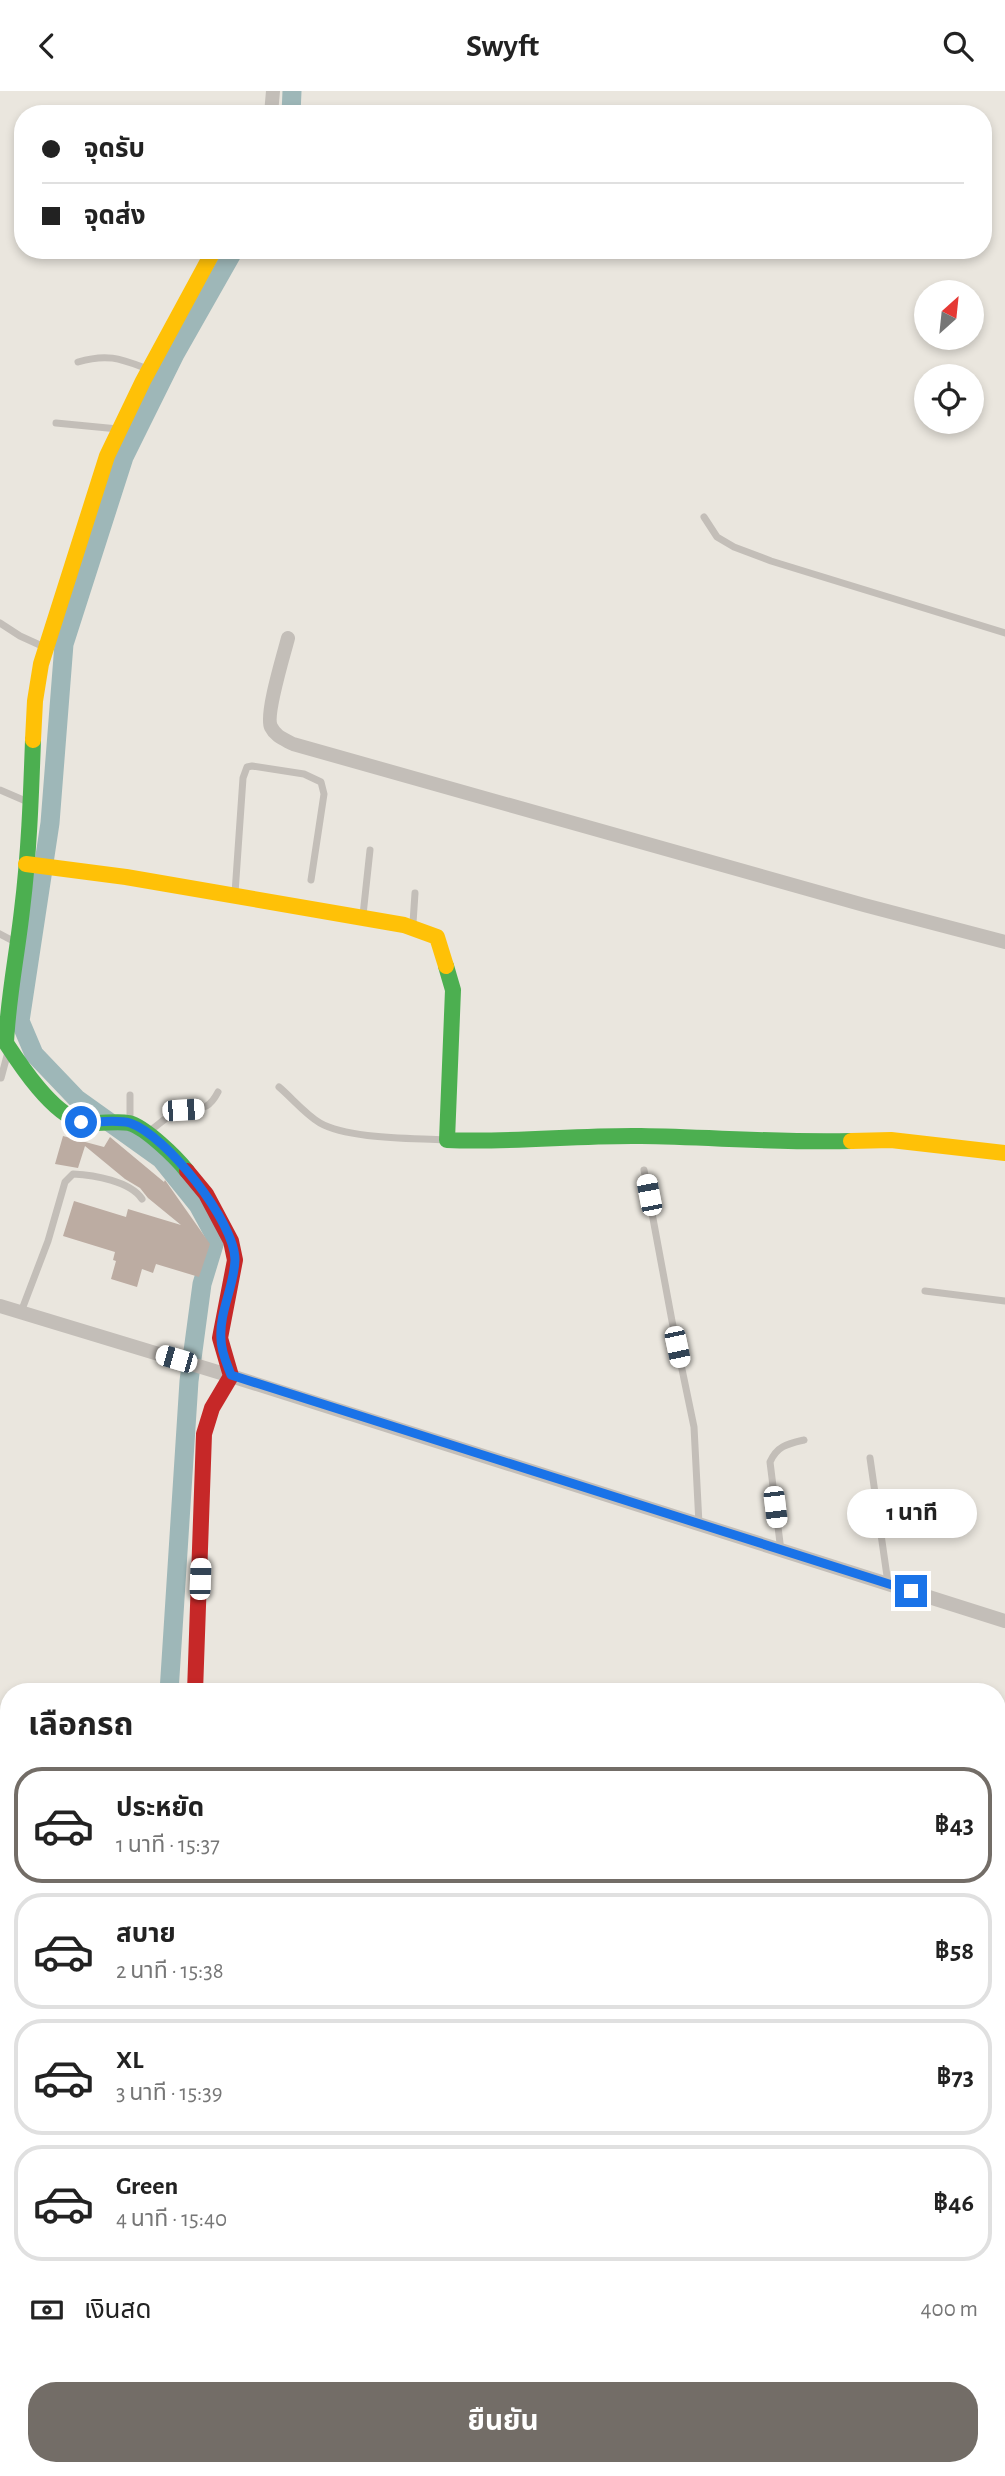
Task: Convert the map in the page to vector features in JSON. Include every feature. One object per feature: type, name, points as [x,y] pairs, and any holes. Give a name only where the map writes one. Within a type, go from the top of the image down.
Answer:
[{"type":"street","points":[[195,1683],[204,1434],[212,1408],[231,1375],[220,1338],[235,1260],[231,1241],[206,1194],[182,1164],[148,1133],[122,1123],[81,1122],[66,1115],[42,1090],[5,1044],[5,985],[17,944],[32,865],[30,803],[35,702],[46,647],[107,456],[209,259]]},
{"type":"street","points":[[288,638],[269,724],[278,736],[293,744],[1005,942]]},
{"type":"street","points":[[32,865],[158,882],[362,918],[425,931],[437,937],[453,990],[447,1140],[487,1142],[639,1136],[813,1142],[891,1140],[1005,1153]]},
{"type":"street","points":[[0,1306],[231,1375],[1005,1621]]},
{"type":"lane","points":[[78,362],[104,356],[117,357],[150,369]]},
{"type":"lane","points":[[56,423],[120,429]]},
{"type":"lane","points":[[705,517],[717,537],[734,547],[771,561],[1005,633]]},
{"type":"lane","points":[[0,623],[20,636],[46,647]]},
{"type":"lane","points":[[235,897],[243,778],[247,767],[304,774],[321,782],[324,794],[311,880]]},
{"type":"lane","points":[[0,790],[30,803]]},
{"type":"lane","points":[[362,918],[370,850]]},
{"type":"lane","points":[[412,928],[415,893]]},
{"type":"lane","points":[[0,934],[17,944]]},
{"type":"lane","points":[[1,1078],[5,1044]]},
{"type":"lane","points":[[279,1087],[317,1122],[331,1129],[391,1137],[447,1140]]},
{"type":"lane","points":[[148,1133],[173,1113],[204,1108],[212,1103],[218,1092]]},
{"type":"lane","points":[[122,1123],[130,1095]]},
{"type":"lane","points":[[644,1170],[694,1427],[699,1525]]},
{"type":"lane","points":[[21,1313],[48,1241],[65,1182],[73,1174],[89,1174],[119,1184],[134,1191],[142,1199]]},
{"type":"lane","points":[[925,1291],[1005,1301]]},
{"type":"lane","points":[[781,1551],[770,1462],[775,1451],[784,1444],[804,1440]]},
{"type":"lane","points":[[870,1458],[888,1583]]},
{"type":"building","points":[[63,1136],[104,1147],[110,1137],[164,1182],[165,1180],[210,1244],[199,1277],[156,1264],[153,1273],[142,1269],[137,1287],[111,1279],[116,1261],[113,1260],[115,1252],[63,1236],[74,1201],[126,1217],[128,1209],[181,1225],[140,1188],[85,1146],[78,1168],[55,1164]]},
{"type":"waterway","points":[[291,105],[292,91]]},
{"type":"waterway","points":[[170,1683],[189,1381],[202,1284],[216,1238],[198,1205],[161,1159],[77,1099],[34,1054],[20,1021],[50,823],[64,644],[124,457],[175,354],[229,259]]},
{"type":"traffic: fast","points":[[33,740],[26,868],[6,1043],[38,1088],[59,1109],[80,1121],[123,1122],[136,1126],[160,1143],[187,1171]]},
{"type":"traffic: fast","points":[[446,966],[453,990],[447,1140],[641,1136],[851,1141]]},
{"type":"traffic: slow","points":[[33,740],[41,664],[107,456],[143,381],[209,259]]},
{"type":"traffic: slow","points":[[26,864],[126,877],[404,925],[437,937],[446,966]]},
{"type":"traffic: slow","points":[[851,1141],[891,1140],[1005,1153]]},
{"type":"traffic: jam","points":[[187,1171],[206,1194],[231,1241],[235,1260],[220,1338],[231,1376],[212,1408],[204,1434],[195,1683]]},
{"type":"route","points":[[81,1122],[130,1123],[148,1133],[182,1164],[206,1194],[231,1241],[235,1260],[220,1338],[231,1375],[911,1591]]}]
